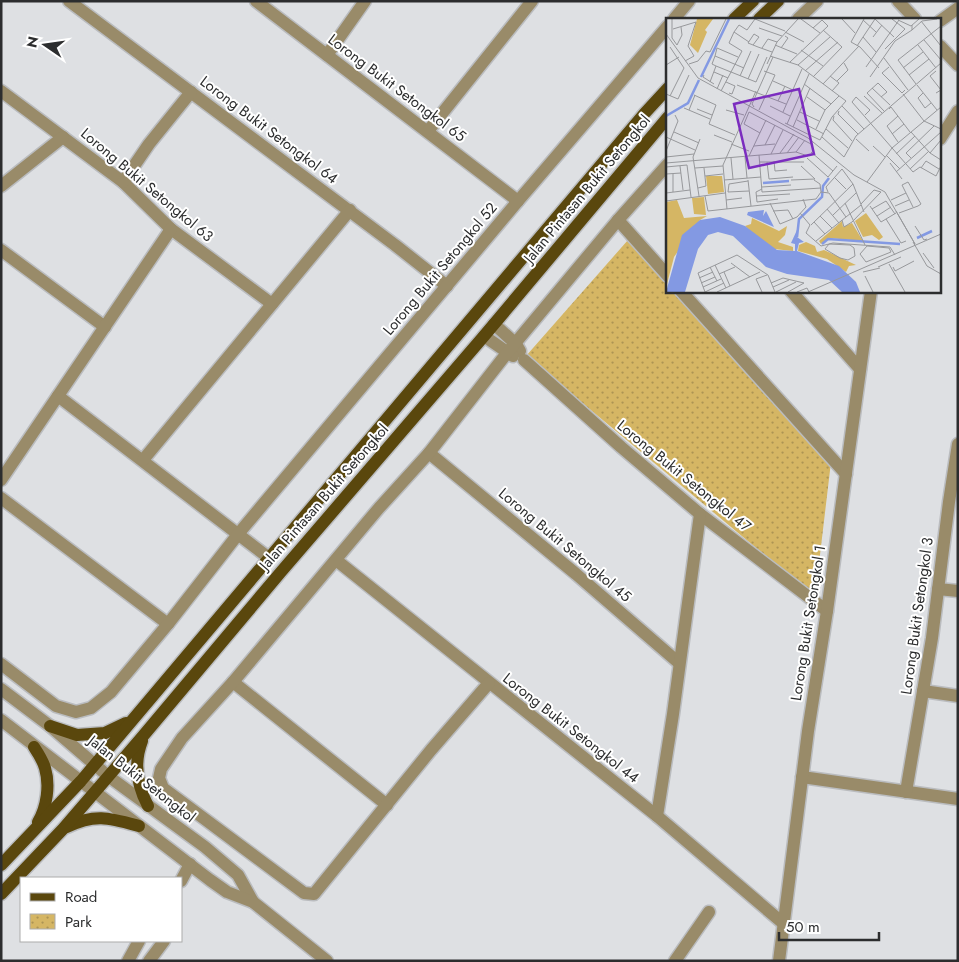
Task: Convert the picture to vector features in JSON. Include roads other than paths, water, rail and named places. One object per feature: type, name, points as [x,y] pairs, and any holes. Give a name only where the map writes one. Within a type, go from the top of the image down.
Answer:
[{"type":"main road","points":[[735,18],[753,1]]},
{"type":"main road","points":[[760,18],[778,1]]},
{"type":"main road","name":"Jalan Pintasan Bukit Setongkol","points":[[1,865],[95,764],[265,555],[666,90]]},
{"type":"main road","name":"Jalan Pintasan Bukit Setongkol","points":[[1,894],[63,829],[143,736],[666,119]]},
{"type":"main road","points":[[50,726],[77,735],[105,733],[130,721]]},
{"type":"main road","points":[[143,736],[138,750],[136,765],[142,793],[148,806]]},
{"type":"main road","points":[[28,836],[42,816],[48,792],[45,768],[34,747]]},
{"type":"main road","points":[[63,829],[83,819],[102,818],[139,826]]},
{"type":"street","name":"Lorong Bukit Setongkol 64","points":[[69,1],[350,210],[448,286]]},
{"type":"street","name":"Lorong Bukit Setongkol 65","points":[[256,1],[518,201]]},
{"type":"street","points":[[327,55],[365,1]]},
{"type":"street","points":[[428,131],[532,1]]},
{"type":"street","points":[[675,18],[689,1]]},
{"type":"street","points":[[799,18],[817,1]]},
{"type":"street","points":[[898,1],[914,18]]},
{"type":"street","points":[[942,20],[958,8]]},
{"type":"street","name":"Lorong Bukit Setongkol 52","points":[[1,664],[56,706],[76,712],[91,708],[111,692],[243,537],[518,201],[666,28]]},
{"type":"street","points":[[942,48],[958,66]]},
{"type":"street","name":"Lorong Bukit Setongkol 63","points":[[1,91],[123,182],[171,229],[272,304]]},
{"type":"street","points":[[123,182],[149,144],[191,92]]},
{"type":"street","points":[[942,136],[958,111]]},
{"type":"street","points":[[1,186],[63,137]]},
{"type":"street","points":[[489,683],[431,750],[314,894],[304,893],[163,788],[160,778],[161,770],[182,738],[232,682],[379,508],[429,453],[512,348],[618,220],[666,166]]},
{"type":"street","points":[[142,460],[350,210]]},
{"type":"street","points":[[618,220],[666,274]]},
{"type":"street","points":[[1,480],[171,229]]},
{"type":"street","points":[[4,257],[105,327]]},
{"type":"street","points":[[682,292],[846,474]]},
{"type":"street","points":[[792,292],[860,369]]},
{"type":"street","name":"Lorong Bukit Setongkol 1","points":[[779,961],[802,777],[871,292]]},
{"type":"street","name":"Lorong Bukit Setongkol 47","points":[[494,324],[512,348],[524,360],[614,441],[700,514],[827,611]]},
{"type":"street","name":"Lorong Bukit Setongkol 47","points":[[484,336],[512,348]]},
{"type":"street","points":[[58,396],[265,555]]},
{"type":"street","name":"Lorong Bukit Setongkol 3","points":[[906,792],[923,691],[958,444]]},
{"type":"street","name":"Lorong Bukit Setongkol 45","points":[[429,453],[576,574],[679,663]]},
{"type":"street","points":[[1,498],[168,624]]},
{"type":"street","points":[[657,816],[691,589],[700,514]]},
{"type":"street","name":"Lorong Bukit Setongkol 44","points":[[336,560],[657,816],[784,924]]},
{"type":"street","points":[[938,589],[958,591]]},
{"type":"street","points":[[232,682],[387,805]]},
{"type":"street","name":"Jalan Bukit Setongkol","points":[[1,689],[50,726],[108,776],[206,848],[238,875],[253,902]]},
{"type":"street","points":[[923,691],[958,696]]},
{"type":"street","name":"Jalan Bukit Setongkol","points":[[1,720],[227,892],[253,902],[327,961]]},
{"type":"street","points":[[802,777],[958,799]]},
{"type":"street","points":[[182,879],[190,864]]},
{"type":"street","points":[[675,961],[709,912]]},
{"type":"street","points":[[128,961],[139,942]]},
{"type":"street","points":[[149,961],[163,942]]}]
